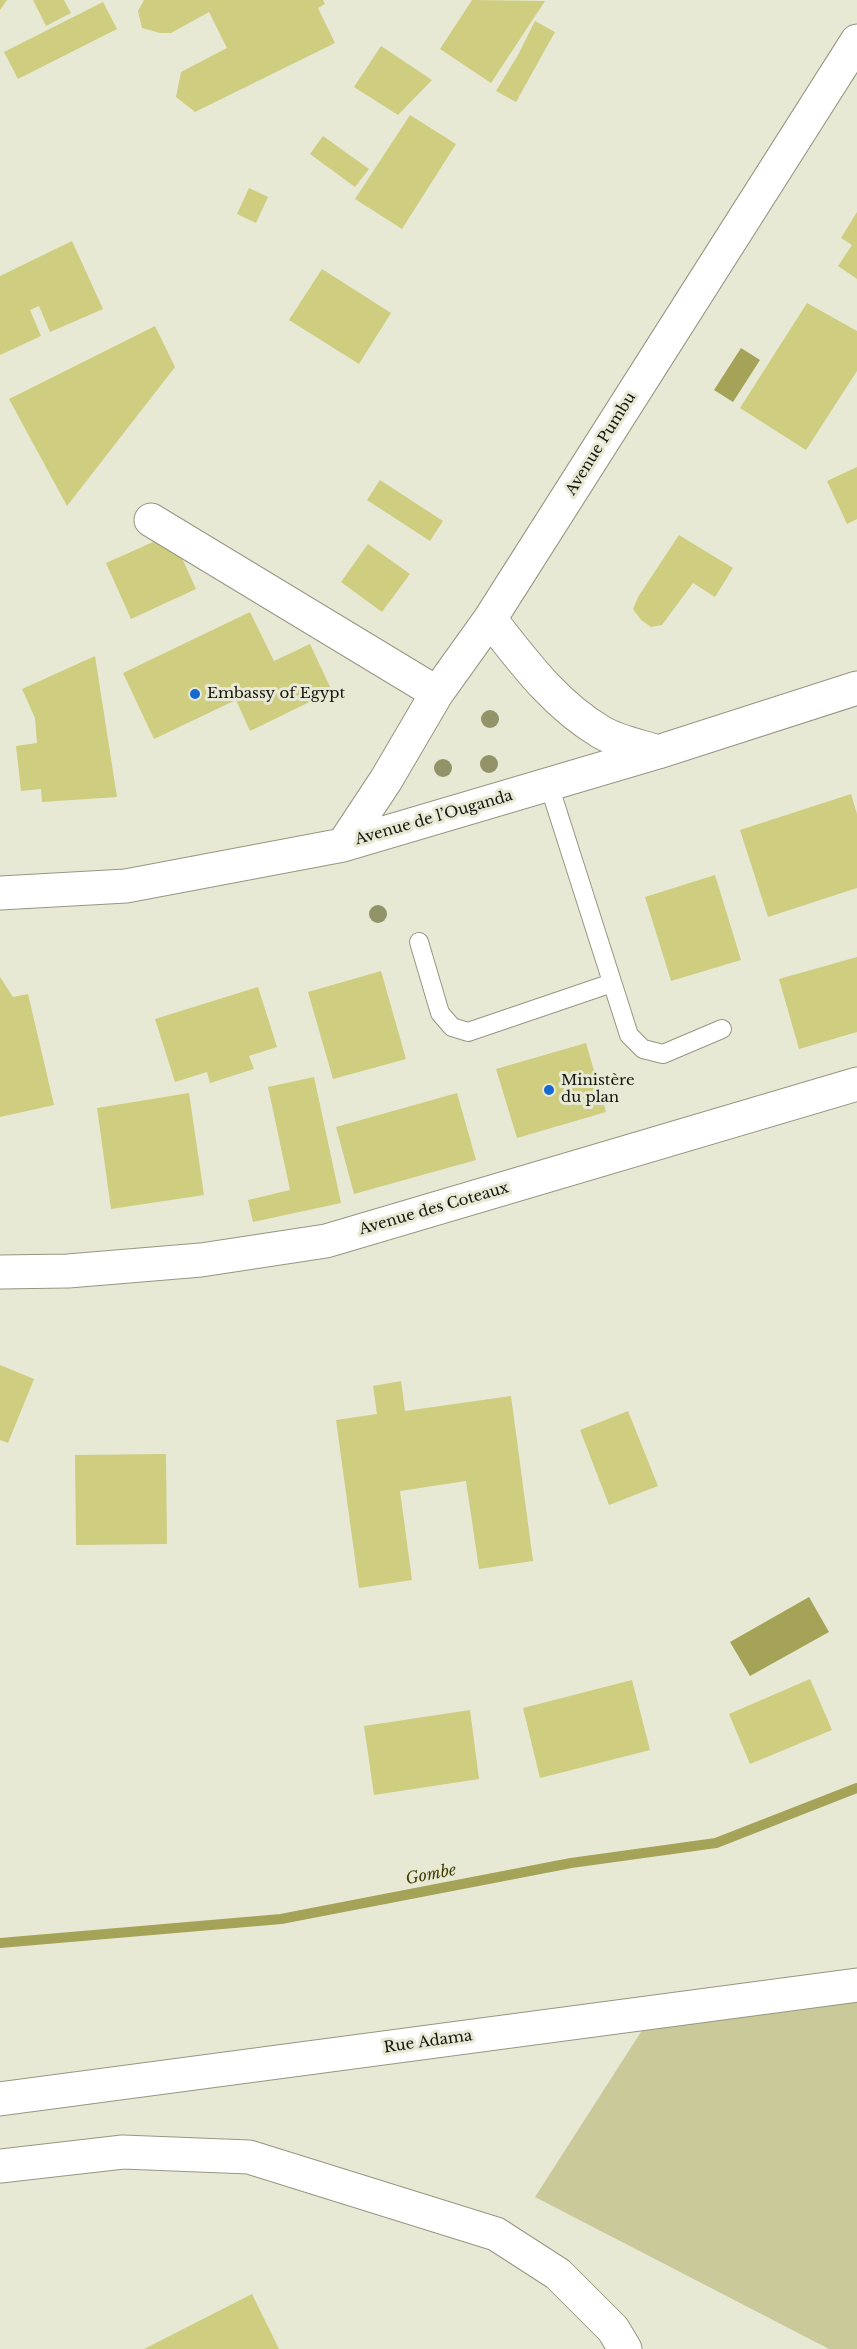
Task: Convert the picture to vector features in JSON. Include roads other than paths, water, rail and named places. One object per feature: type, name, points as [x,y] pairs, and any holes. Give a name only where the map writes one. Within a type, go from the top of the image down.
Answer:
[{"type":"street","name":"Avenue Pumbu","points":[[344,845],[386,780],[437,693],[490,618],[857,41]]},
{"type":"street","points":[[151,520],[437,693]]},
{"type":"street","points":[[490,618],[540,682],[566,708],[603,734],[658,752]]},
{"type":"street","name":"Avenue de l’Ouganda","points":[[0,893],[126,886],[344,845],[658,752],[857,688]]},
{"type":"street","name":"Avenue des Coteaux","points":[[0,1272],[68,1271],[201,1260],[326,1241],[857,1084]]},
{"type":"street","name":"Rue Adama","points":[[0,2099],[857,1985]]},
{"type":"street","points":[[0,2166],[123,2152],[249,2157],[496,2234],[558,2274],[613,2330],[625,2349]]},
{"type":"lane","points":[[549,785],[629,1035],[644,1050],[663,1054],[722,1029]]},
{"type":"lane","points":[[419,942],[440,1013],[452,1027],[468,1032],[612,983]]},
{"type":"waterway","name":"Gombe","points":[[0,1943],[281,1919],[571,1863],[716,1843],[857,1788]]},
{"type":"place","name":"Embassy of Egypt","points":[[195,694]]},
{"type":"place","name":"Ministère du plan","points":[[549,1090]]}]
